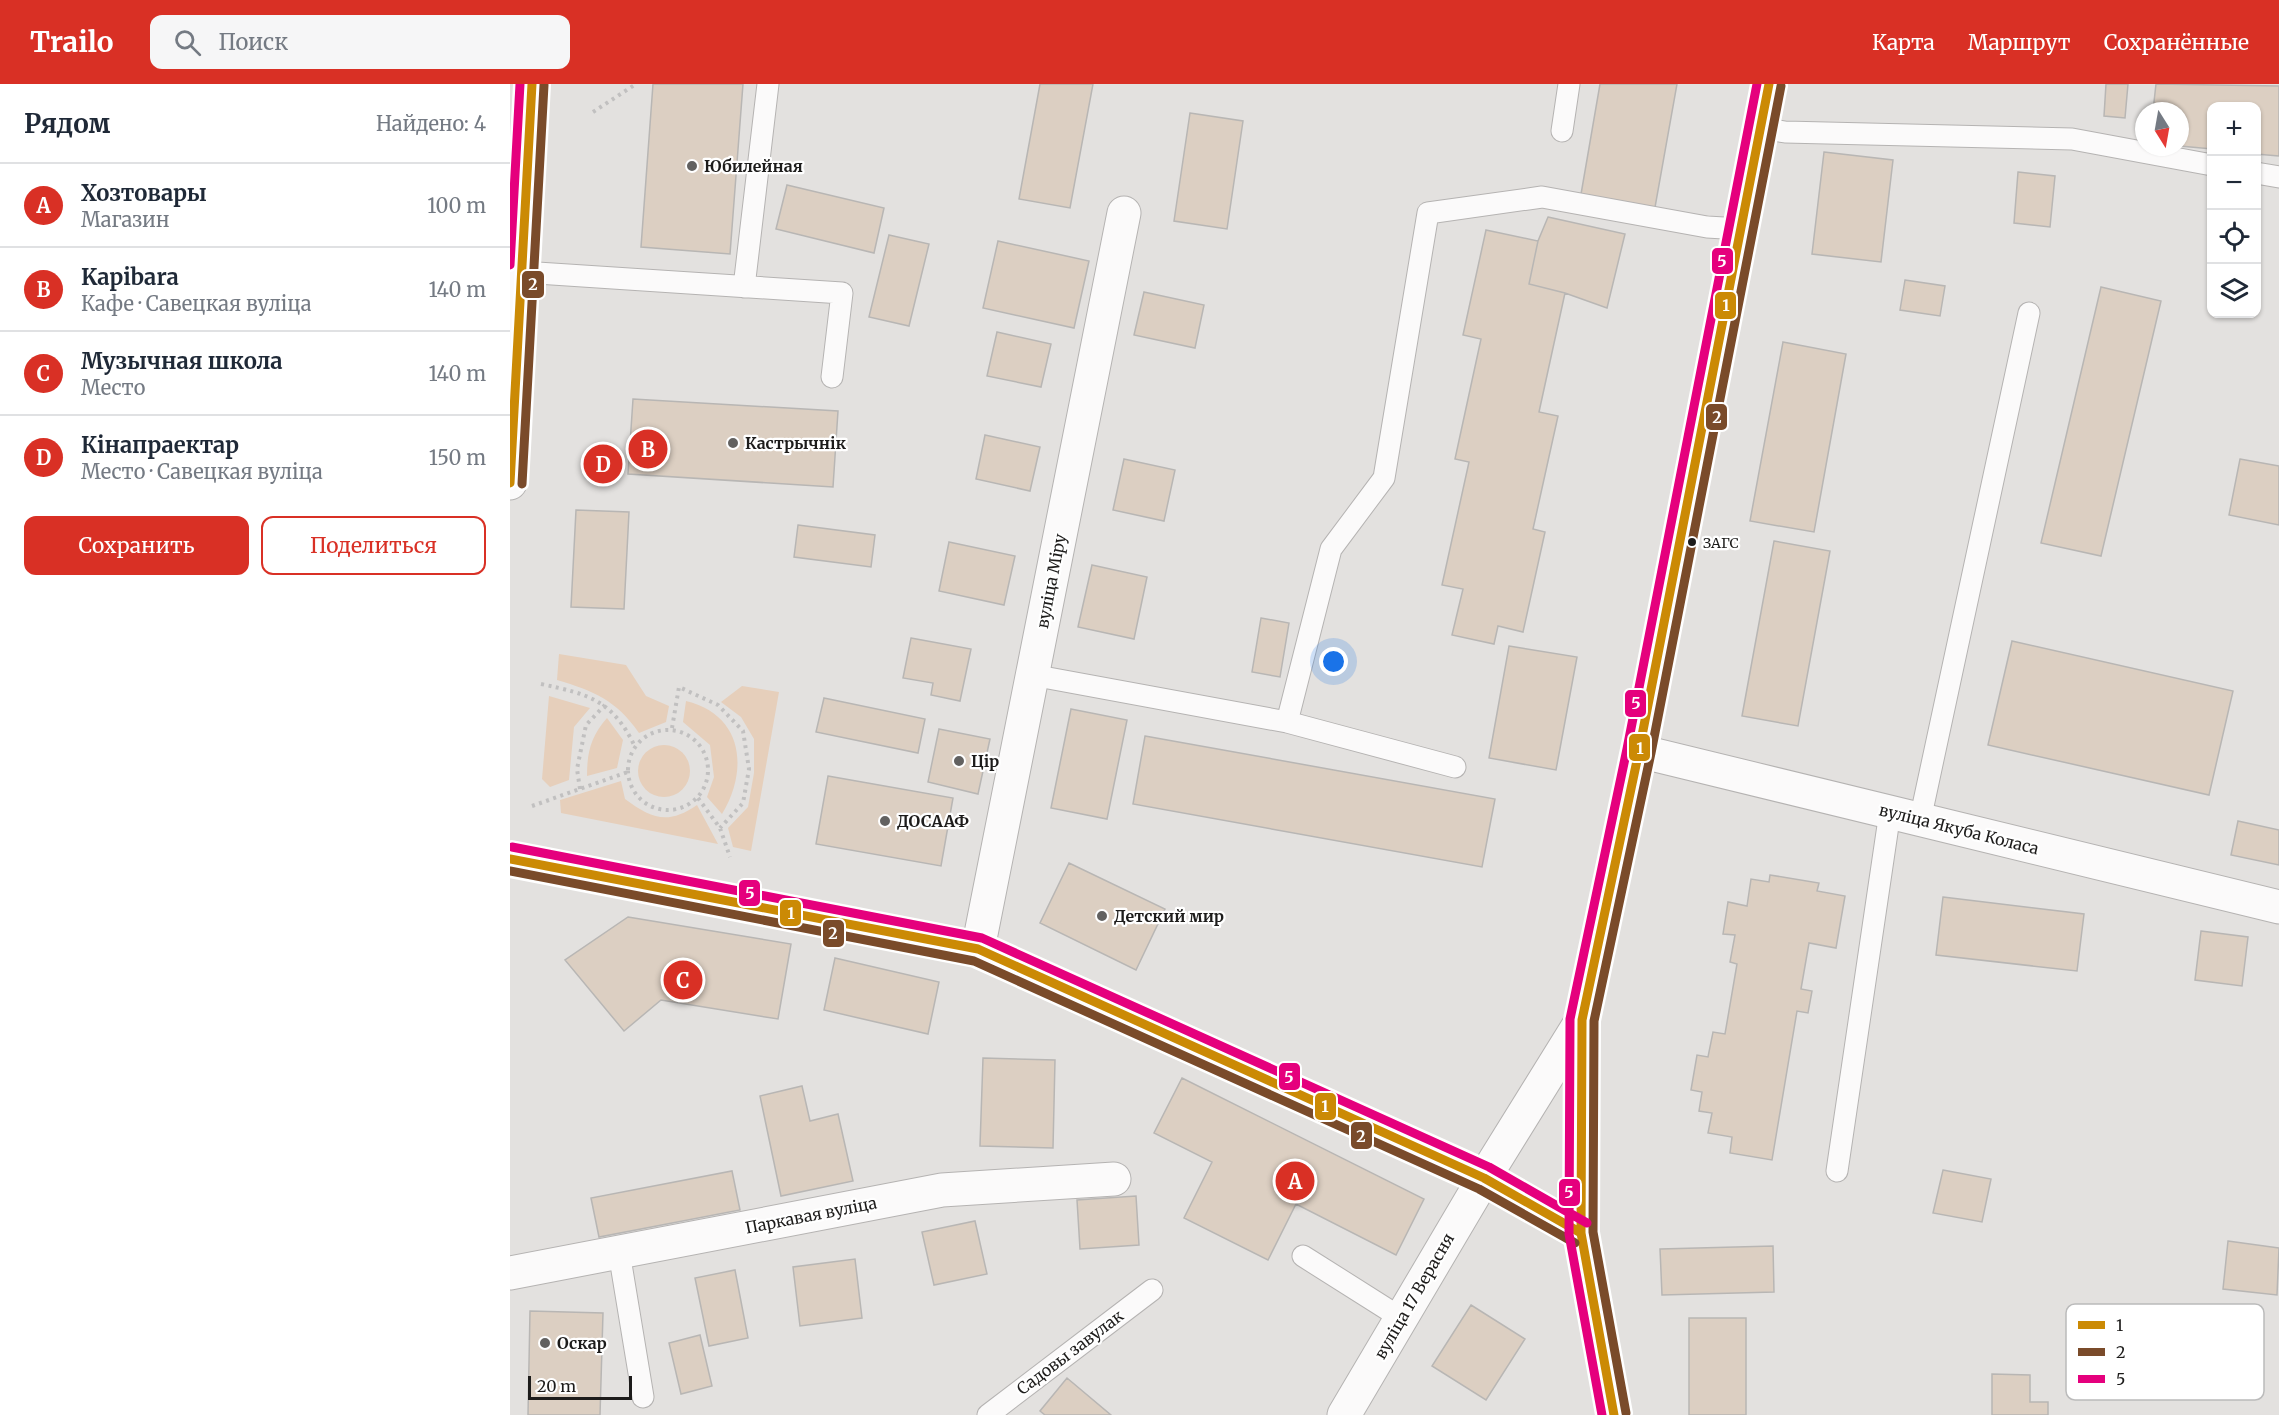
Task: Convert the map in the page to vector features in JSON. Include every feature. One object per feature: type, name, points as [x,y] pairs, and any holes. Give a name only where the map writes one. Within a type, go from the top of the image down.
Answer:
[{"type":"street","points":[[510,483],[532,84]]},
{"type":"street","points":[[1614,1415],[1581,1233],[1582,1020],[1639,751],[1769,84]]},
{"type":"street","name":"вуліца Міру","points":[[978,949],[1124,213]]},
{"type":"street","name":"вуліца Якуба Коласа","points":[[1639,751],[2279,907]]},
{"type":"street","points":[[510,859],[978,949],[1484,1178],[1581,1233]]},
{"type":"street","name":"вуліца 17 Верасня","points":[[1344,1415],[1484,1178],[1582,1020]]},
{"type":"street","name":"Паркавая вуліца","points":[[510,1273],[942,1190],[1114,1179]]},
{"type":"lane","points":[[744,287],[768,84]]},
{"type":"lane","points":[[1562,131],[1569,84]]},
{"type":"lane","points":[[1761,128],[1785,132],[2072,139],[2207,164]]},
{"type":"lane","points":[[2261,174],[2279,177]]},
{"type":"lane","points":[[1287,722],[1331,549],[1384,478],[1428,213],[1542,197],[1707,227],[1741,229]]},
{"type":"lane","points":[[522,272],[842,293],[832,377]]},
{"type":"lane","points":[[1837,1171],[1905,816],[2029,313]]},
{"type":"lane","points":[[1032,675],[1287,722],[1455,767]]},
{"type":"lane","points":[[619,1252],[643,1397]]},
{"type":"lane","points":[[1303,1256],[1401,1318]]},
{"type":"lane","name":"Садовы завулак","points":[[988,1415],[1152,1290]]},
{"type":"path","points":[[593,112],[636,84]]},
{"type":"path","points":[[541,684],[581,692],[604,705],[624,723],[635,747]]},
{"type":"path","points":[[672,728],[679,687],[718,705],[743,731],[749,769],[743,803],[720,828]]},
{"type":"path","points":[[580,789],[577,769],[586,725],[604,705]]},
{"type":"path","points":[[672,728],[694,739],[708,761],[709,774],[698,798],[687,806],[661,810],[638,797],[628,772],[629,759],[635,747],[645,737],[672,728]]},
{"type":"path","points":[[532,806],[628,772]]},
{"type":"path","points":[[698,798],[720,828],[730,857]]},
{"type":"shaded area","points":[[559,654],[626,665],[646,696],[669,706],[666,722],[639,733],[622,712],[603,698],[557,680]]},
{"type":"shaded area","points":[[742,686],[779,692],[751,851],[733,847],[728,828],[748,807],[754,773],[754,739],[741,717],[721,702]]},
{"type":"shaded area","points":[[549,696],[590,708],[574,727],[569,780],[550,787],[542,779]]},
{"type":"shaded area","points":[[686,701],[705,708],[719,718],[730,731],[736,746],[738,762],[736,779],[731,797],[722,814],[707,797],[714,777],[710,745],[683,722]]},
{"type":"shaded area","points":[[607,718],[623,740],[617,768],[587,776],[591,745],[597,731]]},
{"type":"shaded area","points":[[659,745],[669,745],[678,749],[686,757],[690,771],[686,785],[678,793],[669,797],[659,797],[650,793],[642,785],[638,776],[638,766],[642,757],[650,749]]},
{"type":"shaded area","points":[[621,781],[625,799],[652,815],[669,817],[697,805],[718,844],[561,813],[560,800]]},
{"type":"building","name":"Юбилейная","points":[[653,84],[743,84],[730,254],[641,247]]},
{"type":"building","points":[[1040,84],[1093,84],[1070,208],[1019,199]]},
{"type":"building","points":[[1600,84],[1677,84],[1654,213],[1580,200]]},
{"type":"building","points":[[2106,84],[2128,84],[2125,118],[2104,116]]},
{"type":"building","points":[[2156,84],[2279,86],[2279,156],[2261,154],[2261,102],[2207,102],[2207,149],[2189,147],[2189,102],[2154,102]]},
{"type":"building","points":[[1190,113],[1243,121],[1227,229],[1174,221]]},
{"type":"building","points":[[1824,152],[1893,160],[1881,262],[1812,254]]},
{"type":"building","points":[[2018,172],[2055,176],[2050,227],[2014,223]]},
{"type":"building","points":[[787,185],[884,208],[874,253],[776,229]]},
{"type":"building","points":[[1548,217],[1625,234],[1607,308],[1565,293],[1529,284],[1538,241]]},
{"type":"building","points":[[1486,230],[1538,241],[1529,284],[1565,293],[1539,412],[1558,416],[1533,529],[1545,532],[1523,632],[1498,626],[1494,644],[1452,635],[1463,589],[1442,585],[1469,462],[1455,459],[1481,339],[1463,335]]},
{"type":"building","points":[[889,235],[929,244],[909,326],[869,317]]},
{"type":"building","points":[[998,241],[1089,261],[1074,328],[983,308]]},
{"type":"building","points":[[1905,280],[1945,286],[1940,316],[1900,310]]},
{"type":"building","points":[[2101,287],[2161,301],[2101,556],[2041,543]]},
{"type":"building","points":[[1144,292],[1204,305],[1195,348],[1134,335]]},
{"type":"building","points":[[997,332],[1051,344],[1041,387],[987,376]]},
{"type":"building","points":[[1783,342],[1846,354],[1814,532],[1750,521]]},
{"type":"building","name":"Кастрычнік","points":[[633,399],[838,411],[833,487],[628,474]]},
{"type":"building","points":[[985,435],[1040,447],[1030,491],[976,479]]},
{"type":"building","points":[[1124,459],[1175,470],[1164,521],[1113,510]]},
{"type":"building","points":[[2240,459],[2279,466],[2279,525],[2229,515]]},
{"type":"building","points":[[576,510],[629,512],[624,609],[571,607]]},
{"type":"building","points":[[798,525],[875,535],[871,567],[794,557]]},
{"type":"building","points":[[1774,541],[1830,551],[1798,726],[1742,716]]},
{"type":"building","points":[[949,542],[1015,556],[1004,605],[939,591]]},
{"type":"building","points":[[1092,565],[1147,577],[1134,639],[1078,627]]},
{"type":"building","points":[[1261,618],[1289,623],[1280,677],[1252,672]]},
{"type":"building","points":[[911,638],[971,649],[960,701],[931,695],[933,683],[903,678]]},
{"type":"building","points":[[2012,641],[2233,691],[2209,795],[1988,745]]},
{"type":"building","points":[[1509,646],[1577,657],[1556,770],[1489,758]]},
{"type":"building","points":[[824,698],[925,719],[918,753],[816,732]]},
{"type":"building","points":[[1071,709],[1127,720],[1107,819],[1051,808]]},
{"type":"building","name":"Цір","points":[[939,729],[990,739],[978,794],[928,782]]},
{"type":"building","points":[[1145,736],[1495,799],[1482,867],[1133,804]]},
{"type":"building","name":"ДОСААФ","points":[[828,776],[953,798],[941,866],[816,844]]},
{"type":"building","points":[[2238,821],[2279,830],[2279,865],[2231,855]]},
{"type":"building","name":"Детский мир","points":[[1069,863],[1165,909],[1136,970],[1040,923]]},
{"type":"building","points":[[1770,875],[1819,883],[1817,891],[1845,896],[1836,948],[1809,943],[1801,989],[1812,991],[1808,1013],[1797,1011],[1772,1160],[1730,1153],[1732,1137],[1708,1133],[1712,1113],[1699,1111],[1702,1092],[1691,1090],[1697,1055],[1708,1057],[1713,1032],[1725,1034],[1737,964],[1730,962],[1735,935],[1723,934],[1728,902],[1747,906],[1751,879],[1769,882]]},
{"type":"building","points":[[1943,897],[2084,914],[2077,971],[1936,955]]},
{"type":"building","points":[[628,917],[791,944],[778,1019],[661,1000],[624,1031],[565,960]]},
{"type":"building","points":[[2201,931],[2248,937],[2242,986],[2195,980]]},
{"type":"building","points":[[835,958],[939,982],[928,1034],[824,1010]]},
{"type":"building","points":[[983,1058],[1055,1060],[1053,1148],[980,1146]]},
{"type":"building","points":[[1182,1078],[1424,1199],[1396,1255],[1296,1204],[1268,1260],[1184,1218],[1212,1162],[1154,1133]]},
{"type":"building","points":[[802,1086],[810,1121],[838,1114],[853,1181],[781,1196],[760,1096]]},
{"type":"building","points":[[1943,1170],[1991,1179],[1982,1222],[1933,1213]]},
{"type":"building","points":[[732,1171],[740,1210],[599,1237],[591,1198]]},
{"type":"building","points":[[1136,1196],[1139,1245],[1080,1249],[1077,1200]]},
{"type":"building","points":[[975,1221],[987,1274],[934,1285],[922,1232]]},
{"type":"building","points":[[2228,1241],[2279,1248],[2277,1295],[2223,1289]]},
{"type":"building","points":[[1773,1246],[1774,1292],[1662,1295],[1660,1249]]},
{"type":"building","points":[[855,1259],[862,1318],[800,1326],[793,1267]]},
{"type":"building","points":[[735,1270],[748,1338],[709,1346],[695,1278]]},
{"type":"building","points":[[1471,1305],[1525,1339],[1486,1400],[1432,1366]]},
{"type":"building","points":[[530,1311],[603,1313],[600,1415],[528,1415]]},
{"type":"building","points":[[1689,1318],[1746,1318],[1746,1415],[1689,1415]]},
{"type":"building","points":[[700,1335],[712,1386],[681,1394],[669,1343]]},
{"type":"building","points":[[1992,1374],[2030,1375],[2030,1402],[2048,1402],[2048,1415],[1992,1415]]},
{"type":"building","points":[[1067,1378],[1111,1415],[1045,1415],[1040,1411]]},
{"type":"transit line","name":"5","points":[[510,265],[520,84]]},
{"type":"transit line","name":"1","points":[[510,483],[532,84]]},
{"type":"transit line","name":"5","points":[[1602,1415],[1569,1234],[1570,1019],[1627,749],[1757,84]]},
{"type":"transit line","name":"1","points":[[1614,1415],[1581,1233],[1582,1020],[1639,751],[1769,84]]},
{"type":"transit line","name":"2","points":[[522,484],[544,85]]},
{"type":"transit line","name":"2","points":[[1626,1413],[1593,1232],[1594,1021],[1651,753],[1781,86]]},
{"type":"transit line","name":"5","points":[[512,847],[982,938],[1489,1167],[1587,1223]]},
{"type":"transit line","name":"1","points":[[510,859],[978,949],[1484,1178],[1581,1233]]},
{"type":"transit line","name":"2","points":[[510,871],[974,961],[1479,1189],[1575,1243]]},
{"type":"place","name":"Юбилейная","points":[[692,166]]},
{"type":"place","name":"Кастрычнік","points":[[733,443]]},
{"type":"place","name":"Kapibara","points":[[648,449]]},
{"type":"place","name":"Кінапраектар","points":[[603,464]]},
{"type":"place","name":"ЗАГС","points":[[1692,542]]},
{"type":"place","name":"Цір","points":[[959,761]]},
{"type":"place","name":"ДОСААФ","points":[[885,821]]},
{"type":"place","name":"Детский мир","points":[[1102,916]]},
{"type":"place","name":"Музычная школа","points":[[683,980]]},
{"type":"place","name":"Хозтовары","points":[[1295,1181]]},
{"type":"place","name":"Оскар","points":[[545,1343]]}]
